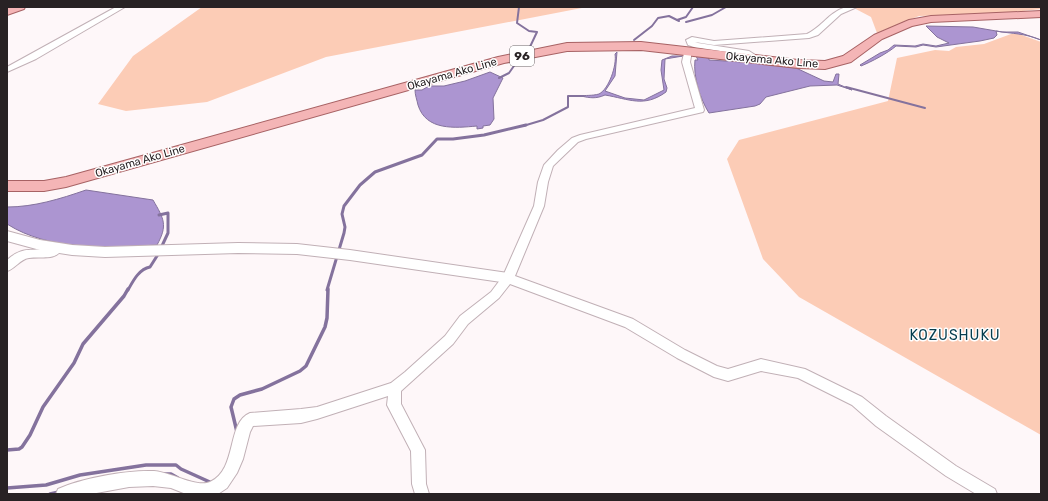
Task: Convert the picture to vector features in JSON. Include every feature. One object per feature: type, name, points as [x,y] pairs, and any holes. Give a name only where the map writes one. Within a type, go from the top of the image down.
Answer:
[{"type":"main road","points":[[7,12],[20,7]]},
{"type":"main road","name":"Okayama Ako Line","points":[[7,186],[44,186],[66,182],[502,60],[546,50],[598,45],[641,46],[798,64],[825,64],[847,59],[878,37],[909,22],[931,19],[1041,14]]},
{"type":"street","points":[[7,70],[121,7]]},
{"type":"street","points":[[756,58],[749,53],[697,45],[691,43],[690,40],[692,39],[714,43],[809,36],[815,33],[838,12],[853,7]]},
{"type":"street","points":[[63,494],[70,491],[155,478],[173,482],[198,493],[208,492],[221,483],[228,474],[235,460],[244,428],[250,420],[301,416],[317,413],[395,388],[449,340],[464,320],[496,295],[508,278],[539,206],[543,182],[549,165],[561,152],[575,140],[583,136],[700,110],[686,62],[688,51]]},
{"type":"street","points":[[7,236],[56,249],[112,253],[270,248],[308,250],[508,278],[629,323],[681,354],[714,371],[728,375],[737,374],[761,365],[800,374],[857,402],[880,421],[951,472],[990,494]]},
{"type":"street","points":[[7,267],[26,254],[47,255],[56,249]]},
{"type":"street","points":[[395,388],[394,405],[418,450],[419,484],[422,494]]},
{"type":"shaded area","points":[[202,7],[587,7],[326,57],[207,102],[126,111],[98,104],[133,56]]},
{"type":"shaded area","points":[[852,7],[1041,7],[1041,9],[1005,13],[919,16],[877,33],[871,17]]},
{"type":"shaded area","points":[[926,26],[973,27],[998,31],[996,31],[997,35],[994,38],[980,41],[936,47],[923,45],[916,47],[896,46],[889,52],[874,60],[861,66],[860,65],[888,50],[894,45],[915,46],[923,44],[936,46],[949,43],[937,37]]},
{"type":"shaded area","points":[[1002,32],[1018,32],[1032,37],[1024,35]]},
{"type":"shaded area","points":[[1011,34],[1019,34],[1041,42],[1041,435],[799,297],[763,259],[727,159],[739,140],[888,101],[897,58],[935,50],[949,51],[956,47],[984,44]]},
{"type":"shaded area","points":[[617,52],[615,76],[605,91],[625,98],[644,100],[664,90],[661,70],[662,60],[672,56],[683,56],[665,59],[664,79],[667,88],[666,92],[651,100],[636,101],[605,95],[593,98],[581,96],[596,95],[603,91],[612,76],[615,64],[615,54]]},
{"type":"shaded area","points":[[696,56],[709,58],[709,60],[758,63],[796,68],[824,81],[833,82],[836,74],[839,74],[838,84],[852,90],[837,85],[810,86],[766,97],[760,104],[755,106],[709,113],[700,94],[696,80],[695,60],[698,60]]},
{"type":"shaded area","points":[[490,72],[503,78],[493,98],[494,119],[490,125],[477,129],[477,126],[442,126],[434,124],[422,113],[418,105],[415,90],[422,90],[429,86],[444,86],[465,81]]},
{"type":"shaded area","points":[[86,190],[153,200],[160,212],[163,222],[163,232],[157,245],[119,247],[80,246],[41,239],[24,233],[7,224],[7,207],[27,206],[47,202]]},
{"type":"waterway","points":[[519,7],[517,23],[529,31],[537,32],[528,51]]},
{"type":"waterway","points":[[677,20],[686,17],[693,7]]},
{"type":"waterway","points":[[686,22],[712,15],[726,7]]},
{"type":"waterway","points":[[634,40],[652,26],[658,18],[669,16],[677,20]]},
{"type":"waterway","points":[[499,78],[509,73],[516,63],[523,58]]},
{"type":"waterway","points":[[846,87],[925,108]]},
{"type":"waterway","points":[[523,126],[543,120],[568,107],[568,96],[584,96]]},
{"type":"waterway","points":[[327,290],[344,233],[345,227],[342,214],[344,206],[360,185],[375,172],[422,155],[437,139],[453,139],[484,135],[526,125]]},
{"type":"waterway","points":[[159,215],[168,213],[168,233],[161,248]]},
{"type":"waterway","points":[[128,290],[137,276],[143,270],[150,267],[157,256]]},
{"type":"waterway","points":[[7,450],[19,449],[22,447],[30,435],[43,407],[74,363],[83,344],[124,296],[128,289]]},
{"type":"waterway","points":[[237,432],[231,407],[234,399],[240,395],[262,389],[300,371],[306,366],[325,327],[327,318],[328,289]]},
{"type":"waterway","points":[[7,488],[46,485],[80,475],[146,465],[176,465],[181,469],[212,483]]},
{"type":"waterway","points":[[164,474],[171,474],[178,478]]},
{"type":"waterway","points":[[50,494],[59,492]]},
{"type":"district","name":"KOZUSHUKU","points":[[955,335]]}]
